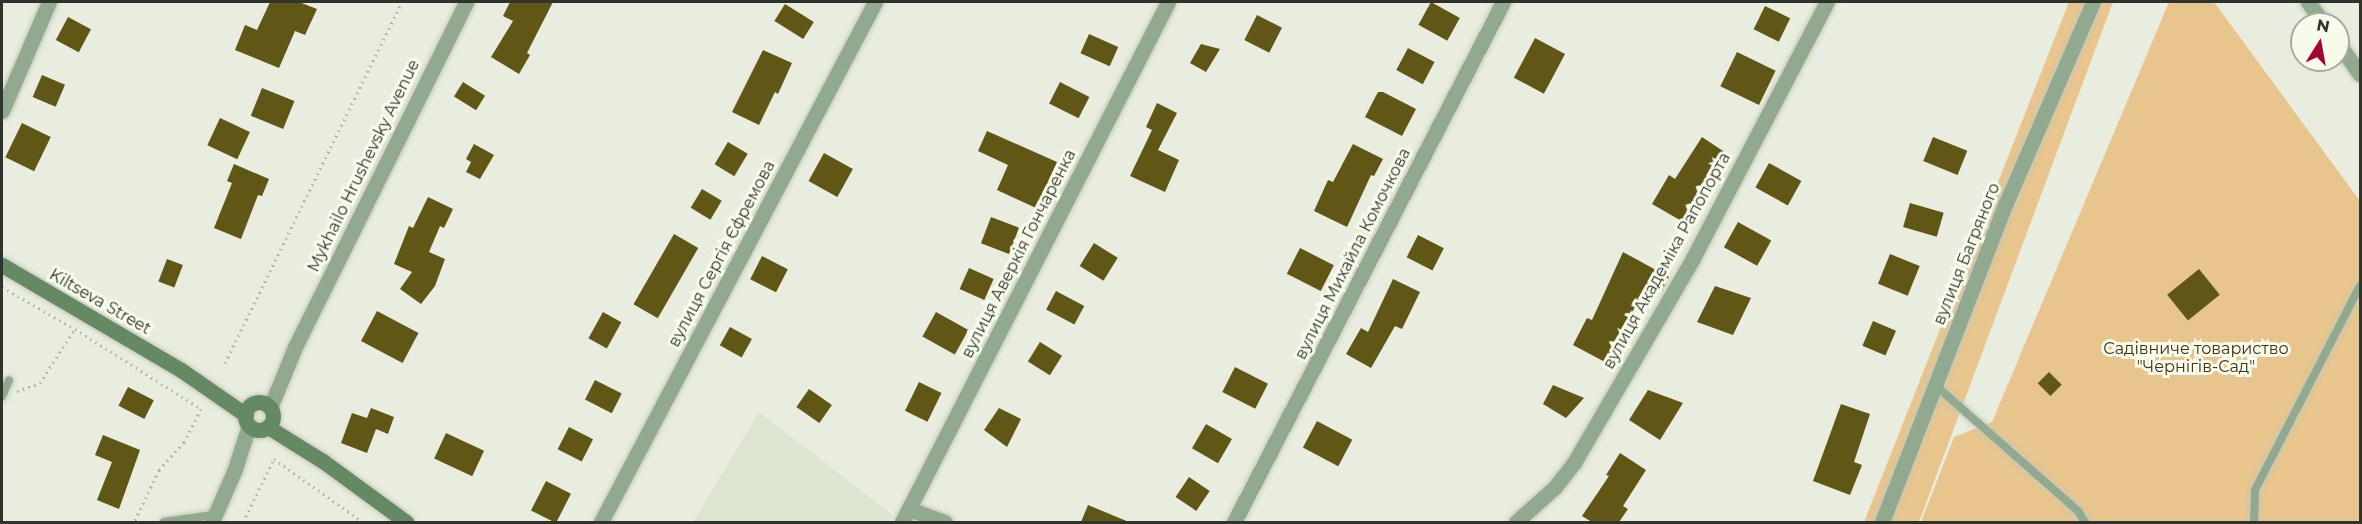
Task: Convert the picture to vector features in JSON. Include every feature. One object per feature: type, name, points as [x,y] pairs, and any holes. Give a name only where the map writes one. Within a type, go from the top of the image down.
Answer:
[{"type":"main road","name":"Kiltseva Street","points":[[2,265],[259,416],[406,522]]},
{"type":"street","points":[[2,111],[49,2]]},
{"type":"street","name":"Mykhailo Hrushevsky Avenue","points":[[214,519],[259,416],[466,2]]},
{"type":"street","name":"вулиця Сергія Єфремова","points":[[601,522],[875,2]]},
{"type":"street","name":"вулиця Аверкія Гончаренка","points":[[905,516],[1168,2]]},
{"type":"street","name":"вулиця Михайла Комочкова","points":[[1234,522],[1500,2]]},
{"type":"street","name":"вулиця Академіка Рапопорта","points":[[1516,522],[1555,487],[1581,451],[1693,258],[1827,2]]},
{"type":"street","name":"вулиця Багряного","points":[[1882,522],[2006,203],[2093,2]]},
{"type":"street","points":[[2350,59],[2361,74]]},
{"type":"street","points":[[905,516],[945,522]]},
{"type":"lane","points":[[2254,522],[2255,490],[2361,286]]},
{"type":"lane","points":[[2,396],[9,380]]},
{"type":"lane","points":[[1935,385],[2078,512],[2085,522]]},
{"type":"lane","points":[[165,522],[214,519]]},
{"type":"path","points":[[225,363],[402,2]]},
{"type":"path","points":[[2,287],[75,329],[201,409],[184,442],[159,470],[134,522]]},
{"type":"path","points":[[2,396],[40,382],[75,329]]},
{"type":"path","points":[[243,522],[274,459],[363,522]]},
{"type":"shaded area","points":[[759,412],[893,515],[889,522],[693,522]]},
{"type":"green space","points":[[2069,2],[2113,2],[1919,522],[1864,522]]},
{"type":"green space","name":"Садівниче товариство \"Чернігів-Сад\"","points":[[2169,2],[2214,2],[2360,201],[2360,522],[1921,522],[1954,437],[1992,422]]},
{"type":"building","points":[[270,2],[299,2],[317,9],[305,35],[295,31],[279,68],[235,50],[245,25],[257,30]]},
{"type":"building","points":[[510,2],[553,2],[527,53],[530,55],[519,74],[491,57],[513,21],[503,16]]},
{"type":"building","points":[[1431,2],[1460,18],[1447,41],[1418,25]]},
{"type":"building","points":[[785,4],[814,22],[803,39],[774,21]]},
{"type":"building","points":[[1765,6],[1790,18],[1779,42],[1754,29]]},
{"type":"building","points":[[1257,15],[1282,28],[1269,53],[1244,40]]},
{"type":"building","points":[[68,17],[91,29],[79,52],[56,40]]},
{"type":"building","points":[[1089,34],[1118,47],[1110,66],[1080,53]]},
{"type":"building","points":[[1535,38],[1565,54],[1544,94],[1514,78]]},
{"type":"building","points":[[1201,44],[1220,49],[1206,72],[1190,63]]},
{"type":"building","points":[[1408,48],[1434,62],[1423,84],[1396,70]]},
{"type":"building","points":[[763,50],[792,63],[778,94],[775,92],[759,125],[732,112]]},
{"type":"building","points":[[1737,52],[1776,71],[1759,105],[1720,86]]},
{"type":"building","points":[[42,75],[65,85],[56,107],[33,97]]},
{"type":"building","points":[[463,82],[485,96],[476,110],[454,96]]},
{"type":"building","points":[[1060,82],[1089,97],[1079,118],[1049,103]]},
{"type":"building","points":[[262,88],[294,101],[283,129],[251,116]]},
{"type":"building","points":[[1378,92],[1383,92],[1416,109],[1402,136],[1365,117]]},
{"type":"building","points":[[1157,103],[1177,113],[1158,150],[1179,160],[1165,192],[1130,176],[1152,130],[1146,127]]},
{"type":"building","points":[[220,118],[250,132],[237,159],[207,145]]},
{"type":"building","points":[[22,123],[51,137],[34,171],[5,157]]},
{"type":"building","points":[[987,131],[1057,162],[1036,208],[997,190],[1008,165],[978,151]]},
{"type":"building","points":[[1702,137],[1726,153],[1699,193],[1701,195],[1685,223],[1652,204],[1669,175],[1675,179]]},
{"type":"building","points":[[1933,137],[1967,151],[1958,175],[1923,161]]},
{"type":"building","points":[[728,142],[748,154],[734,176],[715,164]]},
{"type":"building","points":[[474,144],[494,155],[480,179],[466,172],[471,162],[466,159]]},
{"type":"building","points":[[1353,144],[1383,159],[1374,176],[1371,175],[1347,227],[1314,211],[1328,180],[1333,182]]},
{"type":"building","points":[[824,153],[853,169],[837,197],[808,181]]},
{"type":"building","points":[[1769,163],[1801,181],[1788,205],[1755,187]]},
{"type":"building","points":[[234,164],[269,179],[262,196],[258,195],[241,239],[214,228],[232,183],[227,181]]},
{"type":"building","points":[[702,189],[722,201],[710,220],[691,208]]},
{"type":"building","points":[[428,197],[453,209],[444,228],[440,226],[429,252],[445,259],[435,286],[421,304],[400,289],[412,272],[394,264],[409,226],[413,228]]},
{"type":"building","points":[[1910,203],[1944,213],[1937,237],[1903,227]]},
{"type":"building","points":[[991,217],[1019,228],[1009,254],[981,243]]},
{"type":"building","points":[[1738,222],[1771,240],[1757,266],[1724,247]]},
{"type":"building","points":[[674,234],[698,248],[658,318],[634,304]]},
{"type":"building","points":[[1418,235],[1444,248],[1432,270],[1407,257]]},
{"type":"building","points":[[1094,243],[1118,258],[1103,281],[1080,266]]},
{"type":"building","points":[[1300,248],[1334,265],[1321,291],[1287,274]]},
{"type":"building","points":[[1623,252],[1669,277],[1662,291],[1648,283],[1605,362],[1573,345],[1587,318],[1592,320]]},
{"type":"building","points":[[1890,254],[1920,266],[1908,296],[1878,284]]},
{"type":"building","points":[[762,256],[788,269],[776,292],[750,279]]},
{"type":"building","points":[[167,259],[183,265],[174,287],[158,281]]},
{"type":"building","points":[[969,268],[994,279],[984,300],[960,289]]},
{"type":"building","points":[[2199,269],[2220,295],[2188,320],[2167,295]]},
{"type":"building","points":[[1393,279],[1420,292],[1402,329],[1395,326],[1371,368],[1346,354],[1361,328],[1368,332]]},
{"type":"building","points":[[1715,286],[1751,298],[1733,335],[1697,322]]},
{"type":"building","points":[[1056,291],[1084,306],[1074,325],[1046,310]]},
{"type":"building","points":[[377,311],[418,333],[403,363],[361,341]]},
{"type":"building","points":[[603,312],[621,322],[607,348],[588,338]]},
{"type":"building","points":[[936,312],[968,330],[955,354],[922,336]]},
{"type":"building","points":[[1873,321],[1896,331],[1885,356],[1862,346]]},
{"type":"building","points":[[730,327],[752,339],[742,357],[720,345]]},
{"type":"building","points":[[1040,342],[1062,356],[1050,375],[1028,362]]},
{"type":"building","points":[[1235,367],[1268,384],[1255,409],[1222,392]]},
{"type":"building","points":[[2049,372],[2062,385],[2050,396],[2038,383]]},
{"type":"building","points":[[595,380],[622,394],[612,413],[585,400]]},
{"type":"building","points":[[919,382],[941,393],[927,422],[905,411]]},
{"type":"building","points":[[1553,385],[1584,398],[1566,418],[1543,404]]},
{"type":"building","points":[[128,387],[154,400],[144,419],[118,406]]},
{"type":"building","points":[[809,389],[832,405],[819,423],[796,407]]},
{"type":"building","points":[[1648,390],[1683,403],[1660,440],[1629,420]]},
{"type":"building","points":[[1841,404],[1870,414],[1854,462],[1862,465],[1850,495],[1813,481]]},
{"type":"building","points":[[371,408],[394,417],[388,434],[376,429],[367,453],[341,443],[352,413],[367,418]]},
{"type":"building","points":[[999,408],[1021,419],[1007,447],[984,430]]},
{"type":"building","points":[[1317,421],[1352,440],[1338,466],[1303,447]]},
{"type":"building","points":[[1206,424],[1232,439],[1218,463],[1192,448]]},
{"type":"building","points":[[569,427],[593,439],[582,462],[558,449]]},
{"type":"building","points":[[446,433],[484,451],[472,476],[434,458]]},
{"type":"building","points":[[103,435],[140,450],[119,509],[97,500],[112,462],[95,455]]},
{"type":"building","points":[[1620,453],[1646,470],[1623,506],[1628,509],[1619,522],[1592,522],[1582,516],[1609,476],[1606,475]]},
{"type":"building","points":[[1189,477],[1210,491],[1196,511],[1176,497]]},
{"type":"building","points":[[546,481],[571,494],[557,522],[531,510]]},
{"type":"building","points":[[1088,505],[1129,522],[1081,522]]}]
